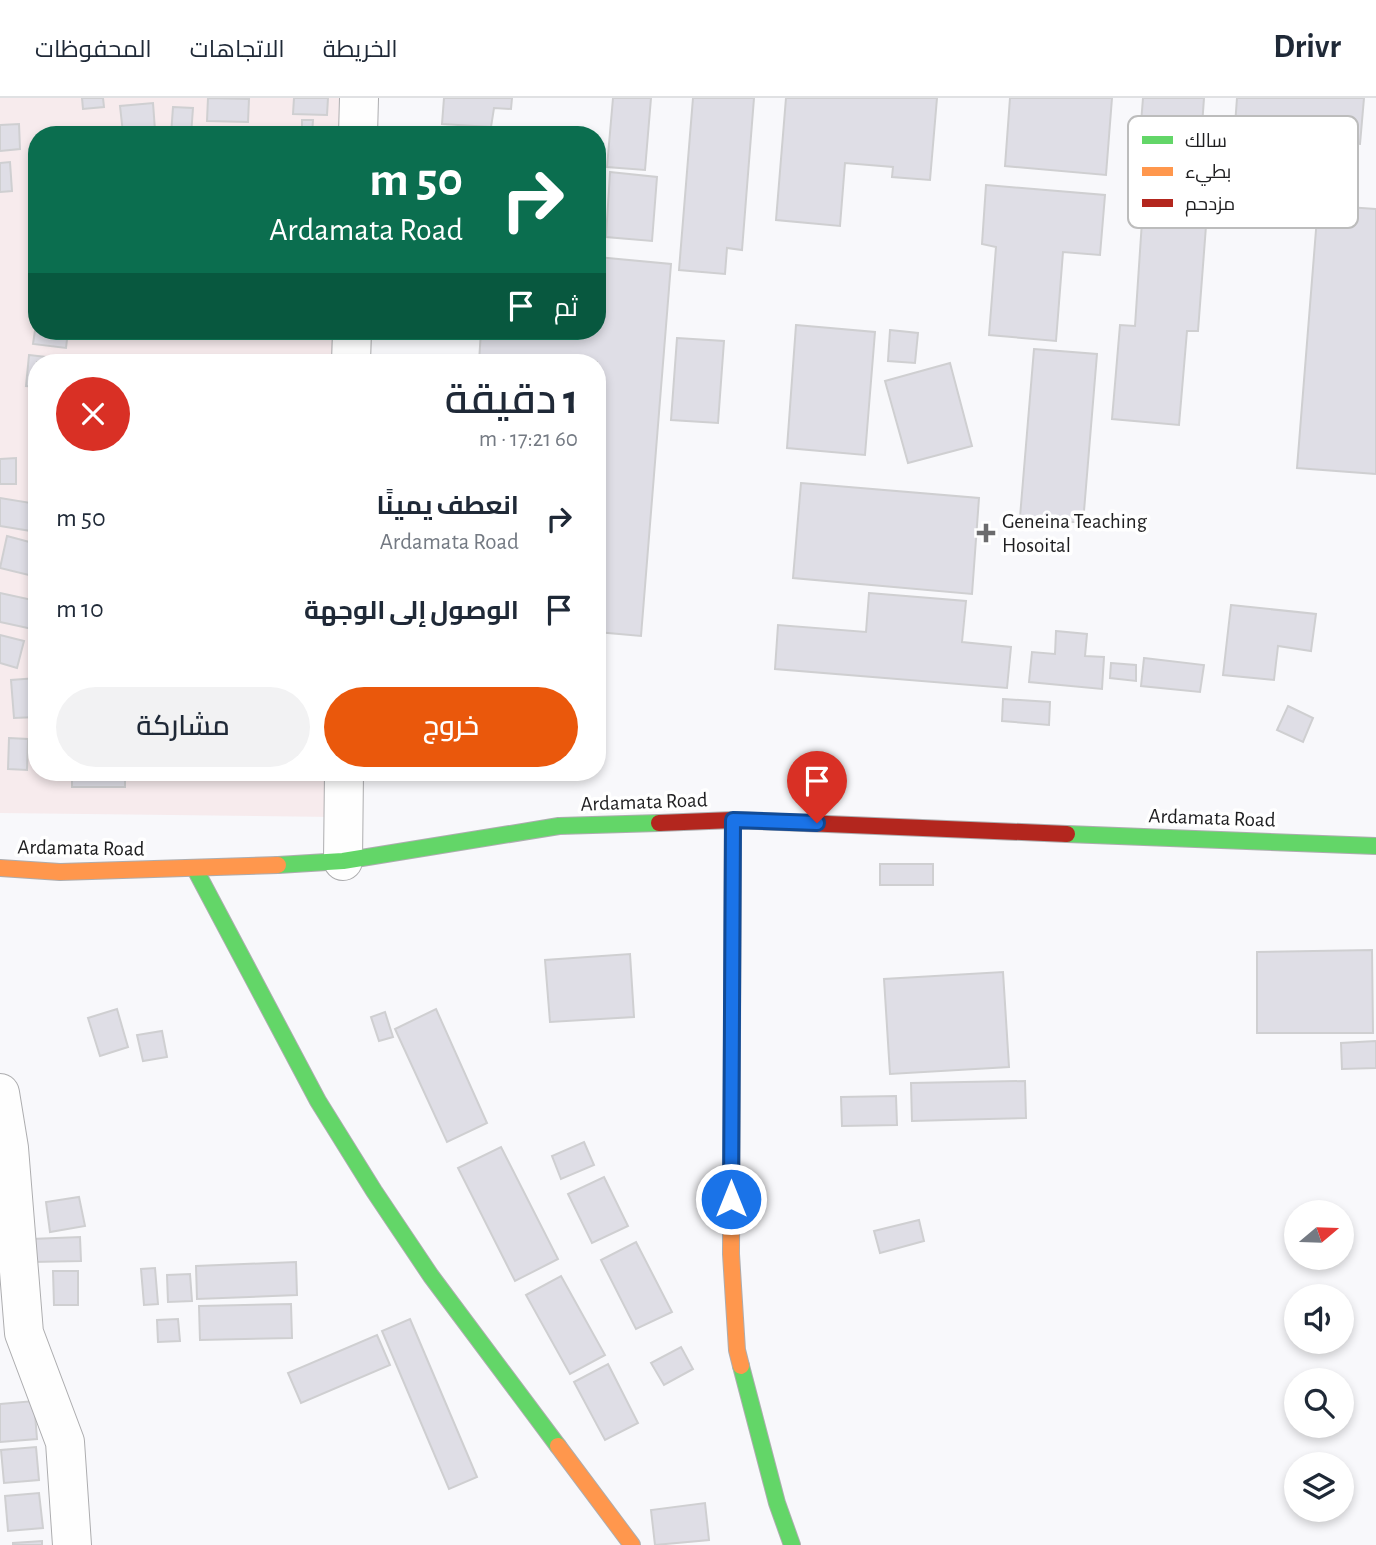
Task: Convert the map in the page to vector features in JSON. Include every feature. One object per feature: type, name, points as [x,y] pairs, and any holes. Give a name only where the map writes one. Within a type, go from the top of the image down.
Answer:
[{"type":"street","points":[[358,126],[359,98]]},
{"type":"street","points":[[343,861],[344,781]]},
{"type":"street","points":[[733,820],[731,1254],[737,1350],[777,1503],[792,1545]]},
{"type":"street","name":"Ardamata Road","points":[[0,868],[60,872],[195,869],[343,861],[559,825],[733,820],[1376,846]]},
{"type":"street","points":[[195,869],[318,1101],[374,1191],[431,1276],[632,1545]]},
{"type":"street","points":[[0,1093],[9,1148],[24,1333],[65,1442],[72,1545]]},
{"type":"shaded area","points":[[0,98],[348,98],[347,126],[28,126],[28,340],[343,340],[343,354],[28,354],[28,781],[335,781],[334,817],[0,813]]},
{"type":"building","points":[[82,98],[103,98],[104,107],[83,109]]},
{"type":"building","points":[[208,98],[249,99],[248,122],[207,121]]},
{"type":"building","points":[[294,98],[328,98],[327,115],[293,114]]},
{"type":"building","points":[[444,98],[512,98],[511,109],[494,108],[491,126],[442,124]]},
{"type":"building","points":[[613,98],[651,98],[645,170],[607,167]]},
{"type":"building","points":[[693,98],[754,98],[742,250],[727,248],[725,274],[679,270]]},
{"type":"building","points":[[786,98],[937,98],[930,180],[892,177],[893,167],[845,163],[840,226],[776,220]]},
{"type":"building","points":[[1010,98],[1112,98],[1106,175],[1005,166]]},
{"type":"building","points":[[1143,98],[1204,98],[1203,116],[1142,116]]},
{"type":"building","points":[[1237,98],[1364,98],[1360,144],[1358,116],[1236,116]]},
{"type":"building","points":[[153,103],[155,126],[122,126],[120,106]]},
{"type":"building","points":[[173,107],[193,108],[192,126],[172,126]]},
{"type":"building","points":[[302,120],[313,120],[313,126],[302,126]]},
{"type":"building","points":[[19,124],[20,149],[0,151],[0,125]]},
{"type":"building","points":[[10,162],[12,191],[0,192],[0,163]]},
{"type":"building","points":[[610,172],[657,177],[652,241],[606,237]]},
{"type":"building","points":[[986,185],[1105,195],[1100,255],[1063,252],[1056,341],[989,335],[996,247],[982,244]]},
{"type":"building","points":[[1358,208],[1376,209],[1376,474],[1297,468],[1316,228],[1358,228]]},
{"type":"building","points":[[1142,228],[1206,228],[1198,331],[1187,331],[1179,425],[1112,419],[1120,325],[1135,326]]},
{"type":"building","points":[[606,258],[671,264],[641,636],[606,633],[606,354],[480,354],[480,340],[606,340]]},
{"type":"building","points":[[796,325],[875,332],[865,455],[787,448]]},
{"type":"building","points":[[890,330],[918,333],[915,363],[888,361]]},
{"type":"building","points":[[677,338],[724,341],[718,423],[671,420]]},
{"type":"building","points":[[34,340],[67,340],[66,348],[33,344]]},
{"type":"building","points":[[1034,349],[1097,354],[1083,523],[1020,517]]},
{"type":"building","points":[[950,363],[972,446],[908,463],[885,381]]},
{"type":"building","points":[[16,458],[16,484],[0,484],[0,459]]},
{"type":"building","points":[[801,483],[979,498],[972,594],[793,578]]},
{"type":"building","points":[[0,498],[28,503],[28,531],[0,526]]},
{"type":"building","points":[[7,536],[28,542],[28,575],[0,568]]},
{"type":"building","points":[[0,593],[28,599],[28,628],[0,622]]},
{"type":"building","points":[[869,593],[966,601],[962,642],[1011,647],[1007,688],[775,669],[778,625],[866,632]]},
{"type":"building","points":[[1231,605],[1316,614],[1311,651],[1278,646],[1274,680],[1223,675]]},
{"type":"building","points":[[1056,631],[1087,634],[1085,656],[1104,657],[1102,689],[1029,682],[1032,652],[1055,654]]},
{"type":"building","points":[[0,635],[24,641],[17,668],[0,663]]},
{"type":"building","points":[[1144,658],[1204,665],[1200,692],[1141,686]]},
{"type":"building","points":[[1111,663],[1136,665],[1136,681],[1110,678]]},
{"type":"building","points":[[28,679],[28,717],[14,718],[11,680]]},
{"type":"building","points":[[1003,699],[1050,702],[1049,725],[1002,721]]},
{"type":"building","points":[[1288,706],[1313,718],[1303,742],[1277,730]]},
{"type":"building","points":[[9,738],[28,739],[27,770],[8,769]]},
{"type":"building","points":[[72,781],[125,781],[125,787],[72,787]]},
{"type":"building","points":[[880,864],[933,864],[933,885],[880,885]]},
{"type":"building","points":[[1372,950],[1373,1033],[1257,1033],[1257,952]]},
{"type":"building","points":[[630,954],[634,1017],[550,1022],[545,960]]},
{"type":"building","points":[[1003,972],[1009,1067],[890,1074],[884,979]]},
{"type":"building","points":[[117,1009],[128,1047],[100,1056],[88,1018]]},
{"type":"building","points":[[436,1009],[487,1123],[447,1142],[395,1029]]},
{"type":"building","points":[[385,1012],[393,1037],[379,1041],[371,1017]]},
{"type":"building","points":[[162,1031],[167,1057],[143,1061],[137,1035]]},
{"type":"building","points":[[1376,1041],[1376,1068],[1342,1069],[1341,1043]]},
{"type":"building","points":[[1025,1081],[1026,1118],[912,1121],[911,1083]]},
{"type":"building","points":[[896,1096],[897,1125],[842,1126],[841,1097]]},
{"type":"building","points":[[584,1142],[594,1165],[561,1179],[552,1156]]},
{"type":"building","points":[[501,1147],[558,1259],[515,1281],[458,1168]]},
{"type":"building","points":[[604,1177],[628,1226],[592,1243],[568,1194]]},
{"type":"building","points":[[79,1197],[85,1226],[50,1232],[46,1202]]},
{"type":"building","points":[[919,1220],[924,1241],[880,1253],[874,1231]]},
{"type":"building","points":[[80,1237],[81,1261],[32,1262],[31,1239]]},
{"type":"building","points":[[636,1242],[672,1312],[636,1329],[601,1260]]},
{"type":"building","points":[[296,1262],[297,1295],[197,1299],[196,1266]]},
{"type":"building","points":[[155,1268],[158,1304],[144,1305],[141,1269]]},
{"type":"building","points":[[53,1271],[78,1271],[78,1305],[54,1305]]},
{"type":"building","points":[[190,1274],[192,1301],[168,1302],[167,1275]]},
{"type":"building","points":[[561,1276],[605,1355],[570,1374],[526,1295]]},
{"type":"building","points":[[291,1304],[292,1338],[200,1340],[199,1306]]},
{"type":"building","points":[[178,1319],[180,1341],[158,1342],[157,1320]]},
{"type":"building","points":[[410,1319],[477,1477],[449,1489],[382,1331]]},
{"type":"building","points":[[377,1335],[390,1365],[301,1403],[288,1373]]},
{"type":"building","points":[[681,1347],[693,1369],[664,1385],[651,1363]]},
{"type":"building","points":[[608,1364],[638,1423],[605,1440],[574,1382]]},
{"type":"building","points":[[34,1401],[37,1439],[0,1442],[0,1404]]},
{"type":"building","points":[[36,1447],[39,1480],[4,1483],[1,1450]]},
{"type":"building","points":[[39,1493],[43,1528],[8,1531],[5,1496]]},
{"type":"building","points":[[705,1503],[709,1540],[655,1545],[651,1510]]},
{"type":"building","points":[[42,1541],[42,1545],[13,1545],[13,1543]]},
{"type":"traffic: fast","points":[[278,865],[343,861],[559,826],[659,823]]},
{"type":"traffic: fast","points":[[1067,834],[1376,846]]},
{"type":"traffic: fast","points":[[195,869],[318,1101],[374,1191],[431,1276],[558,1446]]},
{"type":"traffic: fast","points":[[741,1366],[777,1503],[792,1545]]},
{"type":"traffic: slow","points":[[733,820],[731,1254],[737,1350],[741,1366]]},
{"type":"traffic: slow","points":[[0,868],[60,872],[278,865]]},
{"type":"traffic: slow","points":[[558,1446],[632,1545]]},
{"type":"traffic: jam","points":[[659,823],[733,820],[1067,834]]},
{"type":"place","name":"Geneina Teaching Hosoital","points":[[986,533]]},
{"type":"route","points":[[731,1199],[733,820],[817,823]]}]
